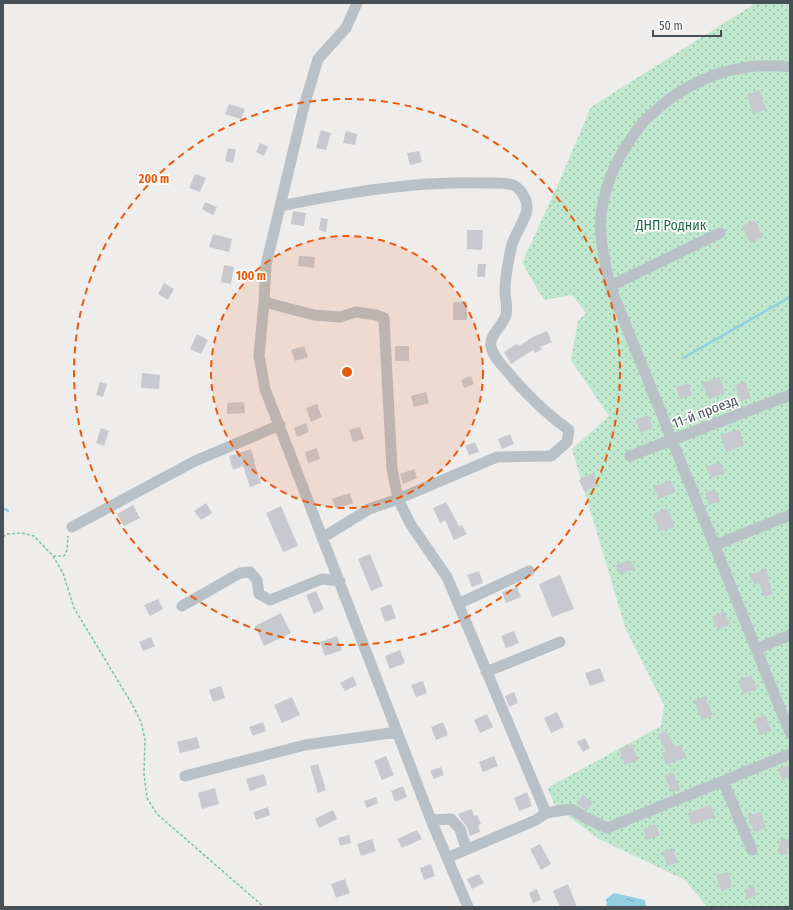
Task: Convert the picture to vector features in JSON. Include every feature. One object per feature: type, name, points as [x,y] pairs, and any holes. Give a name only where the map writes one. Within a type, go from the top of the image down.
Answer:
[{"type":"street","points":[[357,3],[346,28],[318,59],[304,106],[266,265],[259,356],[265,389],[431,820],[468,907]]},
{"type":"street","points":[[790,67],[772,65],[742,68],[715,75],[689,87],[665,102],[640,124],[620,155],[609,183],[602,209],[602,243],[610,286],[790,733]]},
{"type":"street","points":[[280,206],[330,196],[416,184],[471,182],[503,184],[512,185],[522,192],[527,208],[525,217],[514,237],[511,247],[505,290],[506,315],[493,336],[491,347],[496,359],[535,403],[569,430],[567,442],[551,456],[497,457],[369,510],[322,538]]},
{"type":"street","points":[[610,286],[720,233]]},
{"type":"street","points":[[264,302],[314,314],[340,317],[356,312],[376,315],[384,318],[392,469],[398,499],[411,524],[447,577],[546,813]]},
{"type":"street","name":"11-й проезд","points":[[630,456],[790,395]]},
{"type":"street","points":[[72,528],[195,461],[280,425]]},
{"type":"street","points":[[715,545],[790,515]]},
{"type":"street","points":[[458,604],[529,571]]},
{"type":"street","points":[[182,606],[240,573],[250,572],[257,580],[259,594],[270,600],[322,579],[340,581]]},
{"type":"street","points":[[756,649],[790,635]]},
{"type":"street","points":[[486,672],[560,642]]},
{"type":"street","points":[[184,776],[305,745],[397,732]]},
{"type":"street","points":[[447,858],[466,848],[536,820],[546,813],[571,809],[607,828],[790,754]]},
{"type":"street","points":[[723,781],[752,850]]},
{"type":"street","points":[[431,820],[451,819],[460,829],[466,848]]},
{"type":"path","points":[[53,556],[64,556],[67,550],[67,538],[72,528]]},
{"type":"path","points":[[3,537],[7,534],[22,533],[34,536],[53,556],[63,573],[74,608],[132,704],[141,722],[145,739],[146,753],[144,774],[147,798],[157,814],[264,907]]},
{"type":"green space","name":"ДНП Родник","points":[[756,3],[790,3],[790,907],[707,907],[685,880],[599,839],[556,807],[547,788],[661,726],[664,705],[626,630],[572,449],[609,416],[571,360],[578,321],[586,313],[572,295],[544,300],[522,263],[591,107]]},
{"type":"water","points":[[614,893],[645,900],[646,907],[607,907],[606,899]]},
{"type":"building","points":[[759,90],[766,109],[753,114],[747,95]]},
{"type":"building","points":[[229,104],[245,109],[241,119],[225,114]]},
{"type":"building","points":[[321,130],[331,133],[326,150],[316,148]]},
{"type":"building","points":[[346,131],[357,134],[355,145],[343,143]]},
{"type":"building","points":[[260,143],[268,147],[264,156],[256,152]]},
{"type":"building","points":[[228,148],[236,150],[233,163],[225,161]]},
{"type":"building","points":[[419,151],[422,162],[410,165],[407,153]]},
{"type":"building","points":[[195,174],[206,178],[200,192],[189,188]]},
{"type":"building","points":[[205,202],[217,207],[213,215],[202,209]]},
{"type":"building","points":[[293,211],[306,213],[304,226],[291,224]]},
{"type":"building","points":[[321,218],[328,219],[326,232],[319,230]]},
{"type":"building","points":[[755,220],[763,237],[750,243],[742,226]]},
{"type":"building","points":[[467,230],[483,230],[482,250],[467,249]]},
{"type":"building","points":[[213,234],[232,239],[229,252],[209,247]]},
{"type":"building","points":[[299,256],[315,257],[314,268],[298,266]]},
{"type":"building","points":[[478,264],[486,264],[485,277],[477,277]]},
{"type":"building","points":[[224,265],[234,267],[231,284],[221,282]]},
{"type":"building","points":[[164,283],[174,289],[168,300],[158,294]]},
{"type":"building","points":[[453,302],[467,302],[467,320],[453,320]]},
{"type":"building","points":[[547,331],[552,342],[540,347],[542,349],[535,353],[533,350],[511,364],[504,352],[517,344],[519,346],[533,337]]},
{"type":"building","points":[[197,334],[208,340],[201,354],[190,349]]},
{"type":"building","points":[[304,346],[308,357],[295,361],[291,350]]},
{"type":"building","points":[[395,346],[409,346],[409,361],[395,361]]},
{"type":"building","points":[[142,373],[160,375],[159,389],[141,388]]},
{"type":"building","points":[[471,376],[474,384],[464,388],[461,380]]},
{"type":"building","points":[[719,377],[725,393],[709,399],[702,383]]},
{"type":"building","points":[[100,382],[107,384],[103,397],[96,395]]},
{"type":"building","points":[[745,382],[751,398],[741,402],[735,385]]},
{"type":"building","points":[[688,383],[692,395],[680,399],[676,387]]},
{"type":"building","points":[[426,392],[429,403],[414,407],[411,396]]},
{"type":"building","points":[[244,402],[245,413],[227,414],[227,403]]},
{"type":"building","points":[[317,404],[322,417],[311,422],[306,408]]},
{"type":"building","points":[[648,415],[653,428],[641,433],[635,420]]},
{"type":"building","points":[[306,423],[309,432],[297,437],[294,428]]},
{"type":"building","points":[[360,427],[364,439],[353,442],[349,430]]},
{"type":"building","points":[[101,428],[109,431],[104,446],[96,443]]},
{"type":"building","points":[[739,429],[744,445],[726,452],[720,435]]},
{"type":"building","points":[[510,434],[514,444],[502,449],[498,439]]},
{"type":"building","points":[[475,442],[479,452],[469,455],[465,446]]},
{"type":"building","points":[[317,448],[320,459],[308,463],[305,452]]},
{"type":"building","points":[[251,449],[261,483],[250,487],[243,466],[233,470],[229,456]]},
{"type":"building","points":[[720,462],[725,473],[711,478],[706,467]]},
{"type":"building","points":[[414,469],[417,478],[403,484],[400,474]]},
{"type":"building","points":[[593,473],[598,485],[584,491],[579,480]]},
{"type":"building","points":[[670,480],[675,492],[659,499],[654,487]]},
{"type":"building","points":[[715,489],[720,501],[709,505],[705,493]]},
{"type":"building","points":[[350,493],[353,503],[336,509],[332,499]]},
{"type":"building","points":[[446,502],[459,526],[462,525],[467,534],[454,540],[445,520],[440,523],[433,508]]},
{"type":"building","points":[[206,503],[212,513],[201,520],[194,511]]},
{"type":"building","points":[[133,505],[140,518],[124,526],[117,514]]},
{"type":"building","points":[[281,506],[298,546],[283,552],[266,513]]},
{"type":"building","points":[[667,508],[675,527],[660,532],[653,514]]},
{"type":"building","points":[[370,554],[383,586],[371,591],[358,559]]},
{"type":"building","points":[[630,560],[634,569],[619,574],[616,565]]},
{"type":"building","points":[[766,568],[773,594],[764,597],[759,583],[754,585],[750,575]]},
{"type":"building","points":[[479,571],[483,583],[472,587],[467,575]]},
{"type":"building","points":[[560,575],[574,609],[552,617],[539,584]]},
{"type":"building","points":[[517,587],[521,597],[506,603],[502,592]]},
{"type":"building","points":[[316,591],[324,609],[314,614],[306,595]]},
{"type":"building","points":[[158,599],[163,609],[150,616],[144,605]]},
{"type":"building","points":[[391,604],[396,618],[385,622],[380,608]]},
{"type":"building","points":[[724,611],[730,624],[718,630],[712,617]]},
{"type":"building","points":[[281,613],[291,633],[264,646],[255,626]]},
{"type":"building","points":[[514,631],[519,643],[506,648],[501,636]]},
{"type":"building","points":[[337,636],[342,650],[325,656],[320,642]]},
{"type":"building","points":[[151,637],[155,646],[143,651],[139,642]]},
{"type":"building","points":[[400,650],[405,663],[390,669],[385,656]]},
{"type":"building","points":[[600,668],[605,681],[590,686],[585,673]]},
{"type":"building","points":[[751,675],[757,689],[743,694],[738,681]]},
{"type":"building","points":[[353,676],[357,685],[345,691],[340,683]]},
{"type":"building","points":[[423,681],[427,693],[416,697],[411,685]]},
{"type":"building","points":[[221,686],[225,698],[213,702],[209,690]]},
{"type":"building","points":[[514,692],[518,703],[509,707],[505,696]]},
{"type":"building","points":[[705,696],[713,715],[702,720],[694,701]]},
{"type":"building","points":[[292,697],[300,715],[282,723],[274,705]]},
{"type":"building","points":[[557,712],[564,727],[551,733],[544,718]]},
{"type":"building","points":[[487,714],[493,727],[480,733],[474,720]]},
{"type":"building","points":[[765,715],[771,731],[760,735],[754,719]]},
{"type":"building","points":[[263,722],[266,731],[253,736],[249,727]]},
{"type":"building","points":[[443,722],[448,735],[436,740],[431,727]]},
{"type":"building","points":[[666,731],[675,747],[681,745],[686,757],[667,765],[662,753],[666,751],[658,735]]},
{"type":"building","points":[[197,737],[200,748],[180,753],[177,742]]},
{"type":"building","points":[[585,738],[590,748],[583,752],[577,742]]},
{"type":"building","points":[[632,744],[638,760],[625,765],[619,749]]},
{"type":"building","points":[[386,756],[394,775],[382,780],[374,761]]},
{"type":"building","points":[[494,756],[498,766],[483,772],[479,762]]},
{"type":"building","points":[[318,764],[326,790],[318,793],[310,766]]},
{"type":"building","points":[[790,765],[790,778],[782,780],[778,768]]},
{"type":"building","points":[[441,767],[444,775],[434,779],[430,771]]},
{"type":"building","points":[[673,773],[680,789],[672,793],[664,776]]},
{"type":"building","points":[[264,774],[267,785],[250,791],[246,779]]},
{"type":"building","points":[[403,786],[407,797],[395,802],[391,791]]},
{"type":"building","points":[[215,788],[219,804],[202,809],[198,793]]},
{"type":"building","points":[[527,792],[532,806],[519,811],[514,798]]},
{"type":"building","points":[[583,795],[593,802],[587,811],[577,804]]},
{"type":"building","points":[[376,797],[378,803],[367,808],[364,801]]},
{"type":"building","points":[[711,805],[715,817],[691,825],[688,813]]},
{"type":"building","points":[[268,807],[270,815],[256,820],[253,812]]},
{"type":"building","points":[[472,809],[474,816],[477,815],[481,824],[478,825],[480,832],[470,836],[467,827],[458,814]]},
{"type":"building","points":[[333,810],[337,819],[319,828],[315,819]]},
{"type":"building","points":[[760,812],[766,827],[754,832],[748,816]]},
{"type":"building","points":[[655,824],[660,835],[647,840],[643,829]]},
{"type":"building","points":[[417,830],[422,839],[402,848],[397,839]]},
{"type":"building","points":[[349,835],[351,843],[340,846],[338,838]]},
{"type":"building","points":[[781,838],[790,840],[787,855],[778,853]]},
{"type":"building","points":[[372,839],[376,851],[361,856],[357,844]]},
{"type":"building","points":[[540,844],[551,864],[541,870],[530,849]]},
{"type":"building","points":[[672,848],[678,862],[668,866],[662,852]]},
{"type":"building","points":[[431,864],[435,876],[424,880],[420,868]]},
{"type":"building","points":[[728,872],[732,887],[721,891],[716,875]]},
{"type":"building","points":[[479,874],[484,883],[472,889],[467,879]]},
{"type":"building","points":[[345,879],[350,893],[336,898],[331,884]]},
{"type":"building","points":[[568,884],[577,907],[560,907],[553,891]]},
{"type":"building","points":[[753,886],[757,895],[748,899],[744,890]]},
{"type":"building","points":[[537,889],[541,900],[533,903],[529,893]]},
{"type":"waterway","points":[[683,358],[790,297]]},
{"type":"waterway","points":[[3,508],[8,511]]}]
